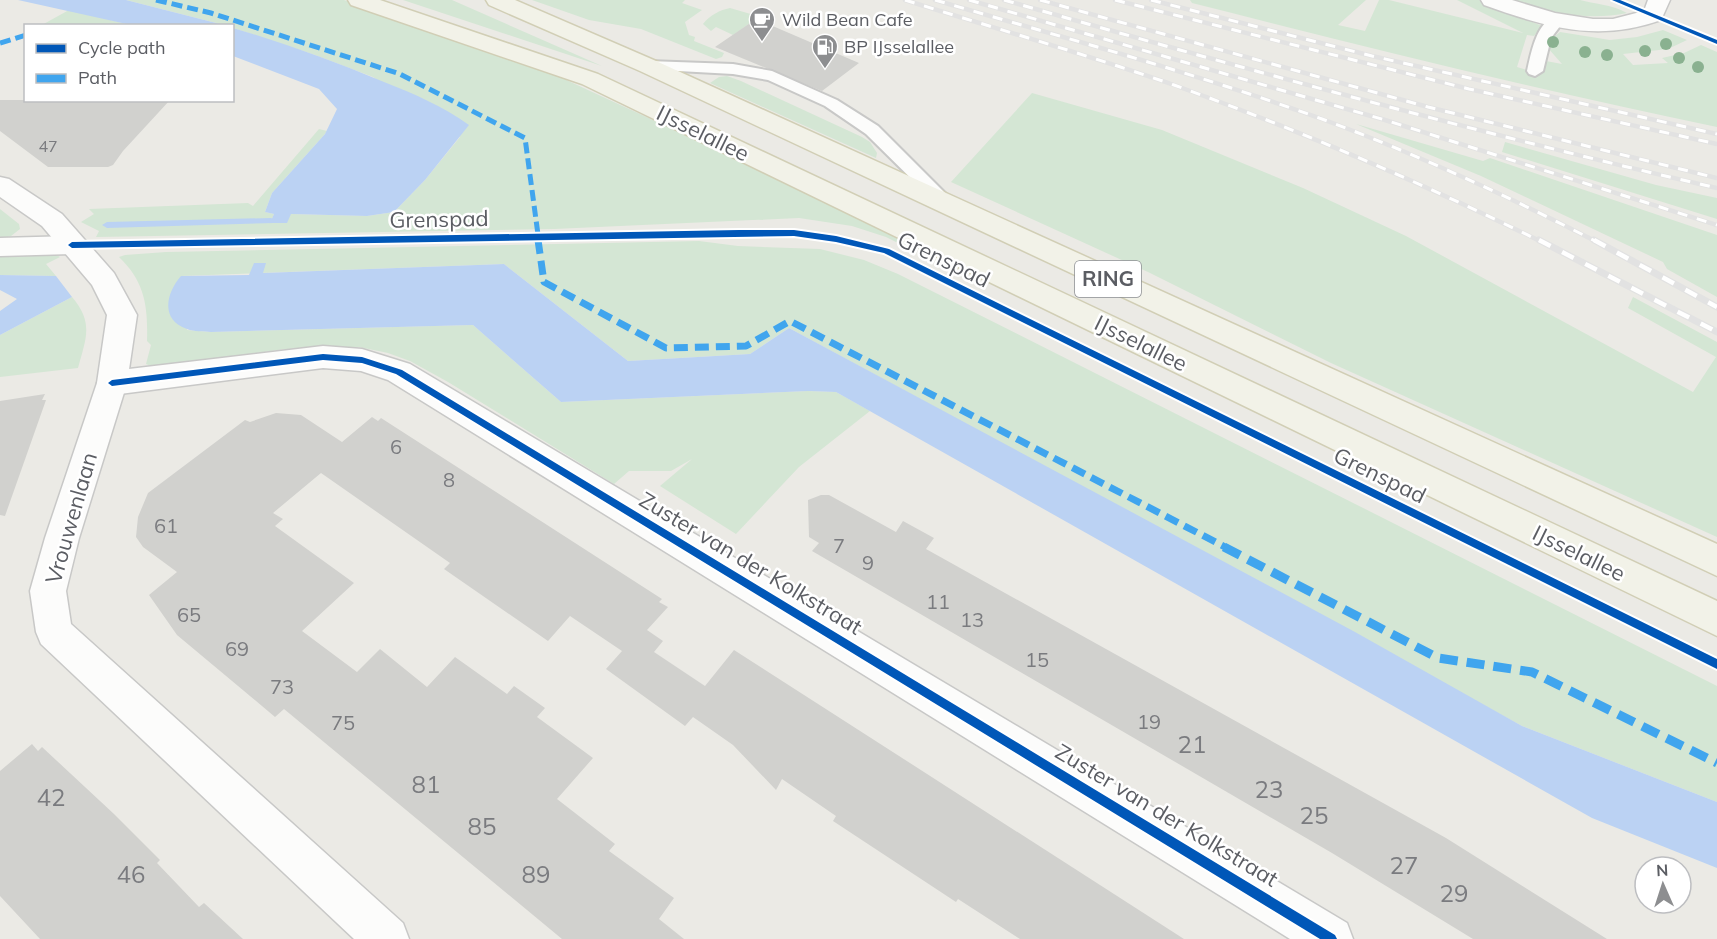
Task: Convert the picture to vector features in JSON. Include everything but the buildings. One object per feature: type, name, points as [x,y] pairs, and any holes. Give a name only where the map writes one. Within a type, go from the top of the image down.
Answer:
[{"type":"main road","name":"IJsselallee","points":[[359,0],[590,79],[1717,619]]},
{"type":"main road","name":"IJsselallee","points":[[497,0],[648,66],[1717,561]]},
{"type":"street","points":[[1492,0],[1556,21],[1579,25],[1625,25],[1653,15],[1659,4]]},
{"type":"street","name":"Vrouwenlaan","points":[[0,185],[52,220],[104,280],[122,315],[112,383],[62,538],[48,591],[54,632],[387,939]]},
{"type":"street","points":[[0,246],[72,245]]},
{"type":"street","name":"Zuster van der Kolkstraat","points":[[112,383],[323,357],[362,360],[399,372],[1331,939]]},
{"type":"lane","points":[[1535,72],[1543,38],[1556,21]]},
{"type":"lane","points":[[648,66],[733,69],[772,76],[831,103],[872,130],[949,206]]},
{"type":"green space","points":[[126,0],[344,0],[475,44],[562,78],[722,152],[921,249],[910,249],[886,237],[852,226],[799,218],[554,229],[96,237],[99,231],[81,222],[94,214],[89,209],[248,203],[253,206],[319,129],[327,131],[272,193],[265,212],[274,214],[271,221],[291,214],[367,216],[394,212],[425,180],[460,137],[373,77],[234,28],[234,24],[220,24]]},
{"type":"green space","points":[[403,0],[452,0],[602,66]]},
{"type":"green space","points":[[532,0],[685,0],[682,3],[702,10],[685,22],[689,35],[695,37],[694,41],[724,53],[722,57],[716,59],[641,29],[589,20]]},
{"type":"green space","points":[[1190,0],[1366,0],[1338,25],[1365,31],[1379,0],[1389,0],[1523,33],[1457,0],[1479,0],[1542,26],[1534,36],[1527,35],[1517,67],[1541,74],[1546,61],[1562,64],[1547,47],[1550,40],[1560,32],[1610,40],[1637,37],[1663,30],[1687,40],[1668,49],[1623,54],[1633,65],[1668,63],[1662,58],[1684,53],[1701,45],[1717,52],[1717,127],[1454,68],[1192,3]]},
{"type":"green space","points":[[1510,0],[1580,0],[1609,6],[1627,13],[1583,16],[1538,9]]},
{"type":"green space","points":[[730,8],[754,15],[756,19],[733,35],[716,27],[711,31],[703,24],[715,13]]},
{"type":"green space","points":[[69,10],[127,24],[44,24]]},
{"type":"green space","points":[[727,76],[862,137],[870,142],[877,153],[876,158],[710,83],[719,77]]},
{"type":"green space","points":[[1032,93],[1162,130],[1303,188],[1406,236],[1693,392],[1716,357],[1628,308],[1633,297],[1717,342],[1717,537],[1331,363],[1148,272],[951,182]]},
{"type":"green space","points":[[1356,124],[1483,161],[1490,158],[1717,235],[1717,297],[1667,269],[1663,262],[1481,176]]},
{"type":"green space","points":[[1505,142],[1656,185],[1717,198],[1717,219],[1502,152]]},
{"type":"green space","points":[[0,209],[19,224],[20,229],[11,236],[0,239]]},
{"type":"green space","points":[[699,241],[738,246],[820,249],[864,260],[898,274],[1717,686],[1717,802],[1522,726],[789,328],[750,354],[628,361],[504,264],[181,276],[187,330],[211,332],[473,325],[561,402],[808,391],[836,392],[870,411],[799,467],[736,534],[660,486],[692,459],[671,471],[629,471],[614,484],[448,382],[410,361],[388,353],[359,347],[285,349],[156,368],[146,364],[151,345],[147,341],[147,317],[143,295],[140,285],[128,266],[119,257],[166,252]]},
{"type":"green space","points":[[55,254],[60,257],[46,264],[56,276],[0,275],[0,255]]},
{"type":"green space","points":[[72,297],[79,306],[86,323],[85,339],[78,368],[0,377],[0,335]]},
{"type":"water","points":[[18,0],[126,0],[220,24],[126,24]]},
{"type":"water","points":[[234,28],[309,53],[417,96],[439,106],[469,125],[425,180],[394,212],[367,216],[291,214],[287,223],[270,223],[274,214],[265,212],[272,193],[325,134],[337,109],[319,89],[234,56]]},
{"type":"water","points":[[254,263],[266,263],[263,273],[504,264],[628,361],[750,354],[789,328],[1355,632],[1522,726],[1717,802],[1717,868],[1693,858],[1693,855],[1684,855],[1592,818],[836,392],[808,391],[561,402],[473,325],[211,332],[190,330],[178,325],[169,313],[169,298],[181,276],[249,275]]},
{"type":"water","points":[[0,275],[56,276],[72,297],[0,335],[0,311],[17,299],[0,290]]},
{"type":"waterway","points":[[107,225],[271,221]]},
{"type":"railway","points":[[905,0],[1107,63],[1221,102],[1360,158],[1542,242]]},
{"type":"railway","points":[[935,0],[1178,71],[1322,119],[1461,176],[1597,242]]},
{"type":"railway","points":[[969,0],[1385,120],[1717,225]]},
{"type":"railway","points":[[1004,0],[1359,99],[1717,188]]},
{"type":"railway","points":[[1040,0],[1428,107],[1717,178]]},
{"type":"railway","points":[[1115,0],[1469,89],[1717,144]]},
{"type":"railway","points":[[1151,0],[1372,56],[1717,134]]},
{"type":"railway","points":[[1539,240],[1717,332]]},
{"type":"railway","points":[[1594,240],[1717,307]]},
{"type":"marked path","points":[[156,0],[211,13],[400,74],[525,138],[544,282],[666,348],[746,346],[790,321],[1438,658],[1532,672],[1717,763]]},
{"type":"marked path","points":[[0,43],[24,36]]},
{"type":"cycle path","points":[[1615,0],[1717,42]]},
{"type":"cycle path","name":"Grenspad","points":[[72,245],[794,233],[836,239],[886,251],[1717,664]]},
{"type":"cycle path","points":[[112,383],[323,357],[362,360],[399,372],[1331,939]]},
{"type":"place","name":"Wild Bean Cafe","points":[[762,43]]},
{"type":"place","name":"BP IJsselallee","points":[[825,70]]}]
